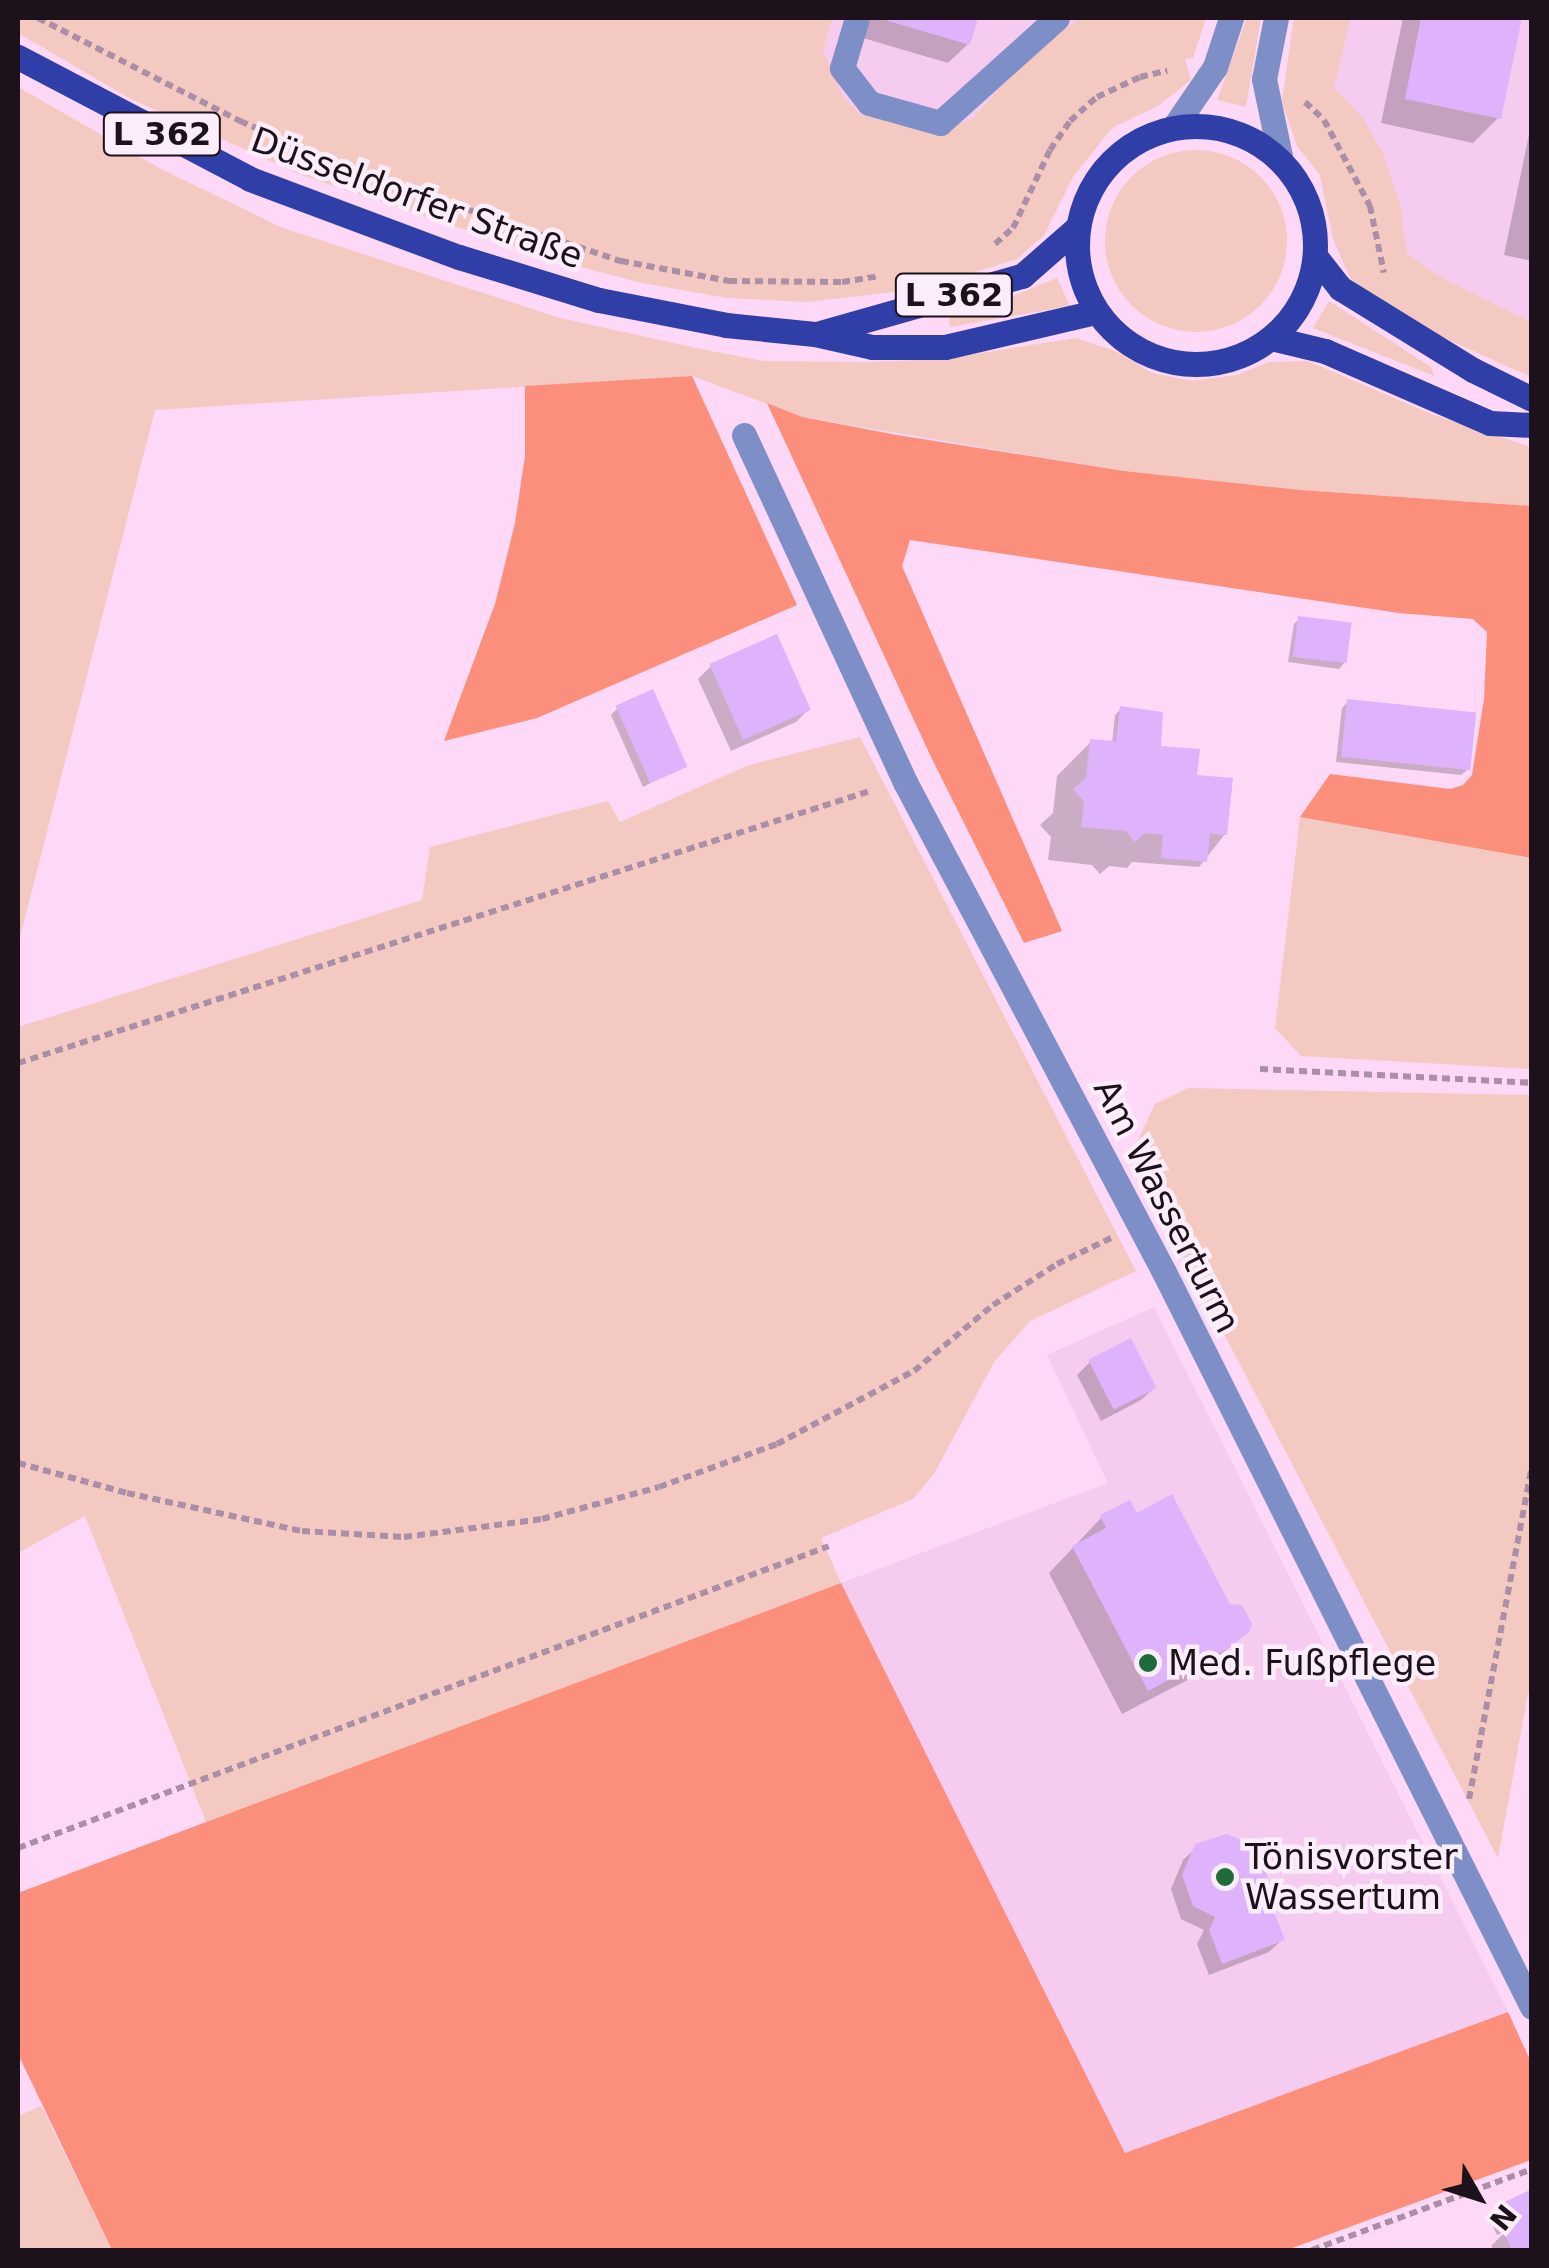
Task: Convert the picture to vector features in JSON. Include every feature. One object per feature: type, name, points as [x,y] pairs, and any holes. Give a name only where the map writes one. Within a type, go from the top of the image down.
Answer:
[{"type":"main road","name":"Düsseldorfer Straße","points":[[18,57],[250,178],[458,258],[651,312],[815,334],[872,347],[944,347],[1096,312]]},
{"type":"main road","points":[[1174,127],[1213,127],[1250,138],[1281,161],[1301,189],[1313,222],[1314,256],[1308,287],[1292,315],[1271,338],[1236,358],[1197,365],[1159,359],[1124,340],[1096,312],[1080,271],[1078,227],[1089,192],[1110,162],[1140,140],[1174,127]]},
{"type":"main road","name":"Düsseldorfer Straße","points":[[815,334],[1022,276],[1078,227]]},
{"type":"main road","points":[[1314,256],[1340,288],[1472,370],[1532,399]]},
{"type":"main road","points":[[1271,338],[1326,351],[1490,423],[1532,425]]},
{"type":"street","points":[[857,18],[842,68],[851,80],[869,102],[940,124],[1057,18]]},
{"type":"street","points":[[1174,127],[1215,67],[1231,18]]},
{"type":"street","points":[[1276,18],[1264,80],[1281,161]]},
{"type":"street","name":"Am Wasserturm","points":[[744,435],[905,782],[1139,1225],[1532,2007]]},
{"type":"path","points":[[38,18],[240,122],[356,172],[621,261],[729,281],[842,282],[880,276]]},
{"type":"path","points":[[989,249],[1013,228],[1050,150],[1070,121],[1097,97],[1140,77],[1186,67],[1215,67]]},
{"type":"path","points":[[1264,80],[1290,86],[1324,120],[1370,206],[1382,272],[1396,282]]},
{"type":"path","points":[[18,1062],[905,782]]},
{"type":"path","points":[[1260,1070],[1532,1083]]},
{"type":"path","points":[[18,1463],[127,1493],[302,1530],[404,1537],[542,1519],[659,1487],[777,1444],[914,1372],[993,1305],[1057,1264],[1139,1225]]},
{"type":"path","points":[[1458,1859],[1532,1466]]},
{"type":"path","points":[[18,1848],[829,1546]]},
{"type":"path","points":[[1312,2250],[1532,2169]]},
{"type":"shaded area","points":[[18,18],[833,18],[823,50],[843,97],[861,115],[930,129],[971,120],[1039,44],[1082,18],[1206,18],[1193,58],[1185,59],[1191,80],[1158,106],[1112,128],[1073,177],[1044,235],[1017,259],[920,289],[807,302],[727,298],[642,283],[558,261],[304,176],[129,98],[18,33]]},
{"type":"shaded area","points":[[833,18],[1082,18],[1039,44],[971,120],[930,129],[861,115],[843,97],[823,50]]},
{"type":"shaded area","points":[[1247,18],[1261,18],[1246,107],[1217,100]]},
{"type":"shaded area","points":[[1294,18],[1351,18],[1334,88],[1362,117],[1382,152],[1400,203],[1407,253],[1435,274],[1531,322],[1531,377],[1427,330],[1384,306],[1350,278],[1333,239],[1320,175],[1297,146],[1282,101]]},
{"type":"shaded area","points":[[1351,18],[1531,18],[1531,322],[1435,274],[1407,253],[1400,203],[1334,88]]},
{"type":"shaded area","points":[[18,87],[161,169],[283,228],[560,318],[701,349],[764,361],[868,362],[944,359],[1076,338],[1115,351],[1152,373],[1192,381],[1237,375],[1269,362],[1308,361],[1431,414],[1531,447],[1531,506],[1301,490],[1124,471],[802,417],[692,376],[155,410],[18,945]]},
{"type":"shaded area","points":[[1196,150],[1231,157],[1260,177],[1280,206],[1287,241],[1280,276],[1260,305],[1231,325],[1196,332],[1161,325],[1132,305],[1112,276],[1105,241],[1112,206],[1132,177],[1161,157]]},
{"type":"shaded area","points":[[1057,278],[1070,306],[950,327],[949,315],[996,303]]},
{"type":"shaded area","points":[[1329,301],[1431,367],[1434,376],[1313,328]]},
{"type":"shaded area","points":[[692,376],[797,605],[537,718],[444,741],[495,604],[515,523],[525,456],[525,386]]},
{"type":"shaded area","points":[[767,403],[802,417],[1124,471],[1301,490],[1531,506],[1531,858],[1300,817],[1330,774],[1450,789],[1463,785],[1472,775],[1484,699],[1487,632],[1473,619],[1399,613],[910,540],[902,566],[1062,931],[1024,943],[931,757]]},
{"type":"shaded area","points":[[860,737],[1136,1271],[1030,1321],[994,1362],[934,1474],[913,1499],[821,1538],[841,1583],[206,1822],[85,1516],[18,1553],[18,1027],[422,900],[430,847],[608,801],[620,822],[749,765]]},
{"type":"shaded area","points":[[1300,817],[1531,858],[1531,1069],[1301,1056],[1275,1028]]},
{"type":"shaded area","points":[[1188,1088],[1531,1095],[1532,1672],[1498,1858],[1131,1156],[1155,1104]]},
{"type":"shaded area","points":[[1154,1307],[1508,2012],[1125,2153],[841,1583],[1108,1483],[1047,1355]]},
{"type":"shaded area","points":[[841,1583],[1125,2153],[1508,2012],[1531,2062],[1531,2160],[1287,2250],[112,2250],[18,2054],[18,1893]]},
{"type":"shaded area","points":[[41,2106],[112,2250],[18,2250],[18,2116]]},
{"type":"building","points":[[878,18],[978,18],[970,45]]},
{"type":"building","points":[[1421,18],[1522,18],[1501,119],[1405,99]]},
{"type":"building","points":[[1298,616],[1352,623],[1347,663],[1293,657]]},
{"type":"building","points":[[777,634],[811,710],[743,740],[709,664]]},
{"type":"building","points":[[653,689],[688,767],[650,783],[616,706]]},
{"type":"building","points":[[1347,699],[1476,713],[1470,770],[1341,757]]},
{"type":"building","points":[[1120,706],[1163,712],[1161,746],[1200,749],[1197,775],[1233,778],[1227,835],[1210,834],[1207,862],[1161,858],[1163,835],[1145,833],[1135,842],[1126,831],[1081,827],[1084,802],[1073,789],[1086,778],[1090,739],[1116,741]]},
{"type":"building","points":[[1131,1338],[1156,1388],[1114,1410],[1088,1360]]},
{"type":"building","points":[[1172,1494],[1230,1604],[1242,1605],[1252,1624],[1249,1632],[1229,1648],[1148,1691],[1072,1546],[1106,1528],[1100,1515],[1130,1500],[1137,1513]]},
{"type":"building","name":"Tönisvorster Wassertum","points":[[1227,1834],[1257,1847],[1268,1878],[1258,1900],[1272,1907],[1285,1940],[1222,1964],[1209,1930],[1215,1917],[1193,1906],[1182,1875],[1195,1844]]},
{"type":"building","points":[[1532,2189],[1532,2250],[1512,2250],[1492,2208]]},
{"type":"place","name":"Med. Fußpflege","points":[[1148,1663]]},
{"type":"place","name":"Tönisvorster Wassertum","points":[[1225,1877]]}]
